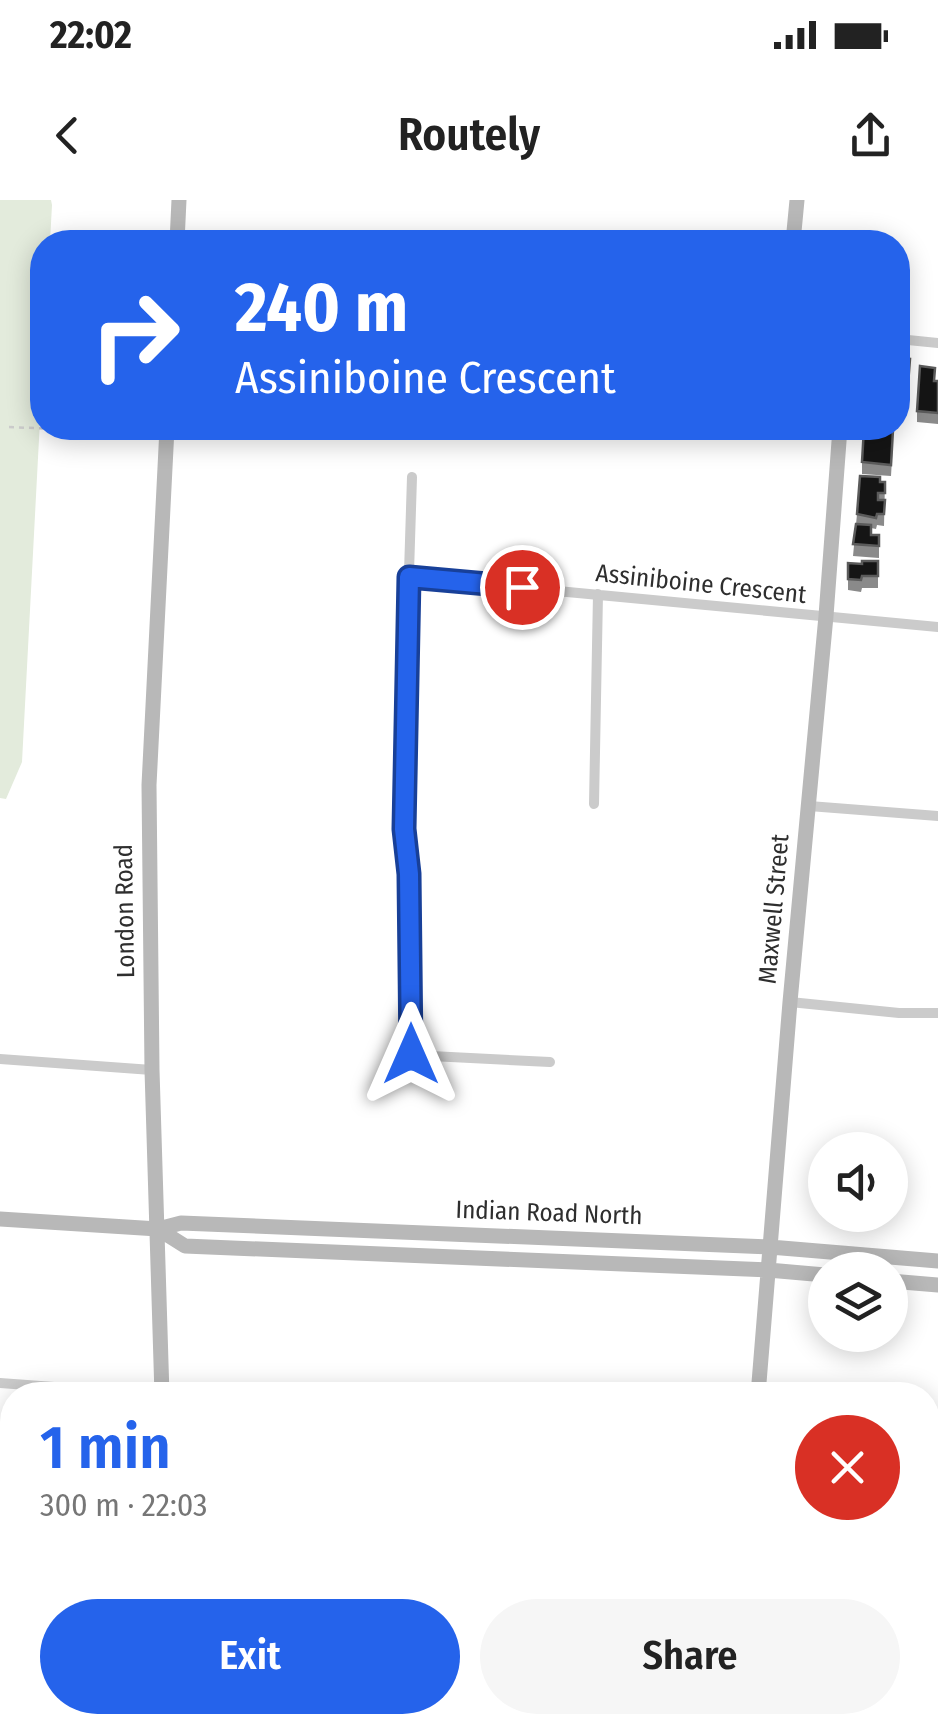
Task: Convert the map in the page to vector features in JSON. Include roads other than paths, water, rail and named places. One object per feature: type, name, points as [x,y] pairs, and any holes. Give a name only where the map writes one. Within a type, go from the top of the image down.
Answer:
[{"type":"main road","points":[[178,230],[179,200]]},
{"type":"main road","points":[[794,230],[796,200]]},
{"type":"main road","name":"London Road","points":[[162,1382],[152,1070],[149,785],[166,440]]},
{"type":"main road","name":"Maxwell Street","points":[[759,1382],[839,440]]},
{"type":"main road","name":"Indian Road North","points":[[0,1220],[158,1229],[181,1223],[770,1246],[938,1261]]},
{"type":"main road","name":"Indian Road North","points":[[158,1229],[186,1246],[808,1274]]},
{"type":"main road","points":[[908,1282],[938,1285]]},
{"type":"street","points":[[910,340],[938,343]]},
{"type":"street","points":[[412,477],[404,829],[409,874],[411,1054],[550,1062]]},
{"type":"street","name":"Assiniboine Crescent","points":[[409,577],[938,627]]},
{"type":"street","points":[[594,804],[598,594]]},
{"type":"street","points":[[809,806],[938,816]]},
{"type":"street","points":[[790,1002],[938,1013]]},
{"type":"street","points":[[0,1059],[152,1070]]}]
